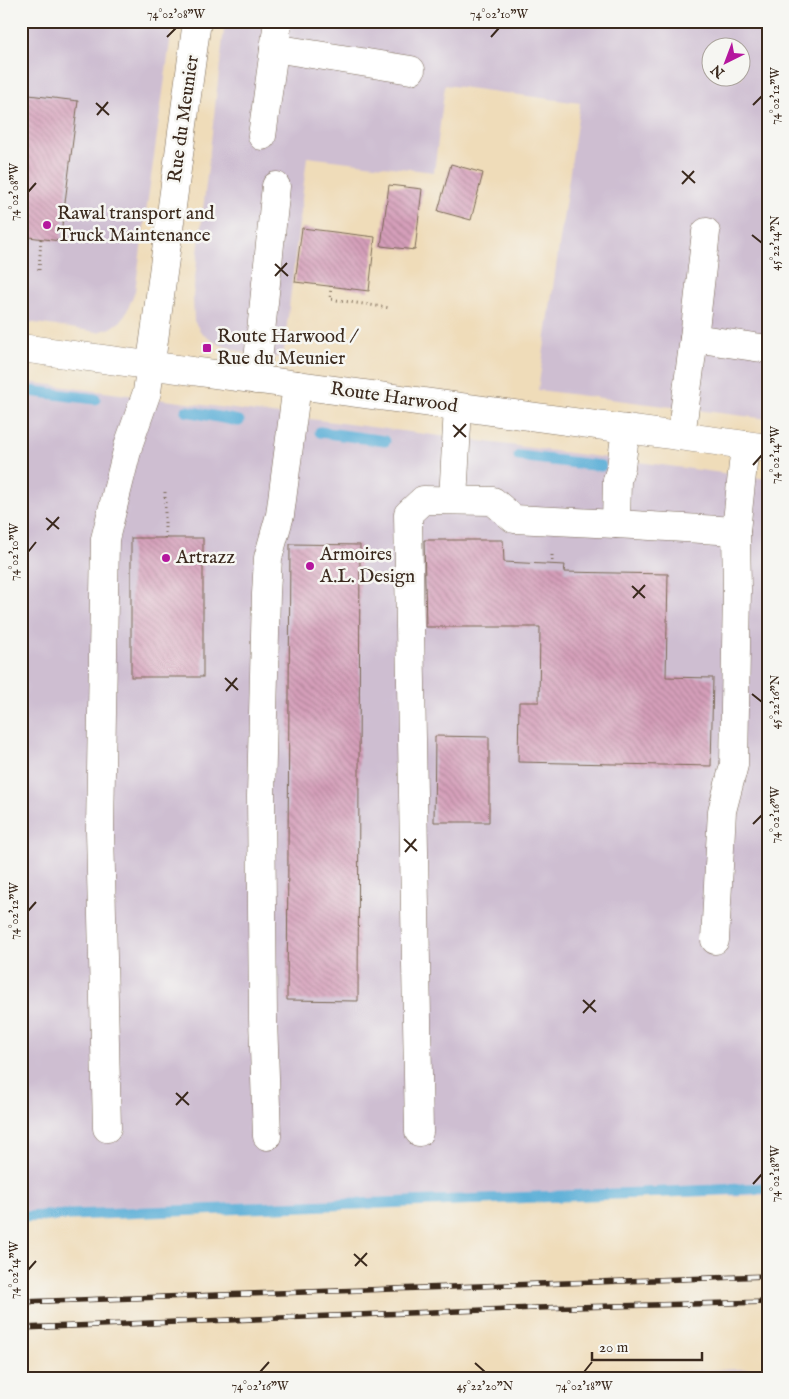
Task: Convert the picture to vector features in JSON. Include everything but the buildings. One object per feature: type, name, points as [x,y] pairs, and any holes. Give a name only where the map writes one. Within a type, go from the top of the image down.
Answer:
[{"type":"main road","name":"Rue du Meunier","points":[[106,1128],[100,830],[105,539],[129,443],[147,392],[197,21]]},
{"type":"main road","points":[[262,136],[278,21]]},
{"type":"main road","points":[[274,48],[411,70]]},
{"type":"main road","points":[[256,380],[276,186]]},
{"type":"main road","points":[[681,436],[706,232]]},
{"type":"main road","points":[[694,338],[768,349]]},
{"type":"main road","name":"Route Harwood","points":[[21,348],[756,446]]},
{"type":"main road","points":[[267,1136],[263,1019],[261,796],[266,594],[268,558],[280,515],[297,385]]},
{"type":"main road","points":[[452,500],[458,407]]},
{"type":"main road","points":[[616,524],[617,480],[621,468],[626,429]]},
{"type":"main road","points":[[715,940],[722,811],[734,765],[737,590],[736,531],[756,446]]},
{"type":"main road","points":[[419,1132],[408,514],[423,500],[493,501],[514,519],[736,531]]},
{"type":"path","points":[[39,270],[42,239]]},
{"type":"path","points":[[331,286],[330,299],[390,308]]},
{"type":"path","points":[[165,492],[165,538]]},
{"type":"shaded area","points":[[21,21],[173,21],[135,291],[121,321],[111,328],[98,332],[21,321]]},
{"type":"shaded area","points":[[225,21],[768,21],[768,419],[538,390],[580,103],[445,85],[434,172],[307,157],[283,358],[248,354],[218,344],[202,334],[194,321],[193,296]]},
{"type":"shaded area","points":[[21,381],[768,479],[768,1195],[419,1202],[21,1214]]},
{"type":"shaded area","points":[[768,1368],[768,1378],[484,1378]]},
{"type":"waterway","points":[[21,390],[95,399]]},
{"type":"waterway","points":[[186,411],[239,421]]},
{"type":"waterway","points":[[320,432],[385,441]]},
{"type":"waterway","points":[[519,456],[601,466]]},
{"type":"waterway","points":[[21,1217],[768,1188]]},
{"type":"railway","points":[[21,1302],[768,1276]]},
{"type":"railway","points":[[21,1328],[537,1308],[768,1302]]},
{"type":"place","name":"Rawal transport and Truck Maintenance","points":[[47,225]]},
{"type":"place","name":"Route Harwood / Rue du Meunier","points":[[207,348]]},
{"type":"place","name":"Artrazz","points":[[166,558]]},
{"type":"place","name":"Armoires A.L. Design","points":[[310,566]]}]
